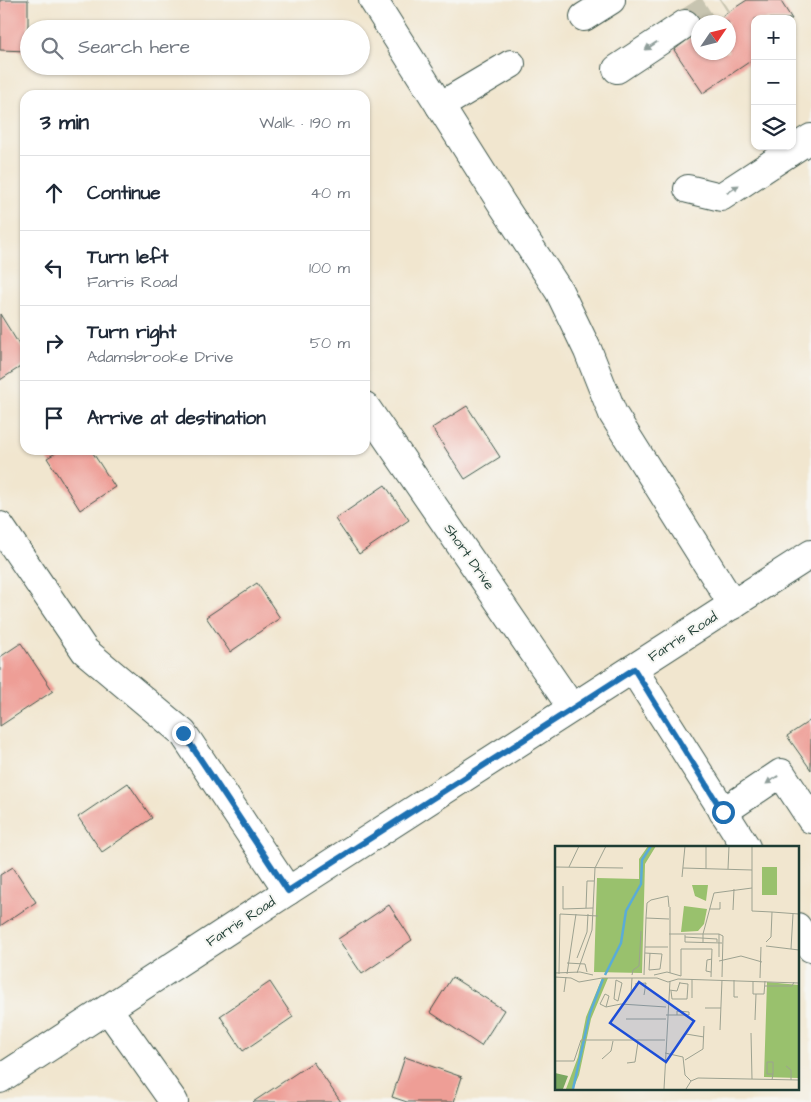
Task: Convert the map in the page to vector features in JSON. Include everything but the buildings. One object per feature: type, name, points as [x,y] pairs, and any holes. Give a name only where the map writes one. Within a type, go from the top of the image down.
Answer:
[{"type":"street","points":[[373,0],[502,204],[560,291],[588,351],[612,414],[732,605]]},
{"type":"street","points":[[584,17],[611,0]]},
{"type":"street","points":[[618,69],[685,24]]},
{"type":"street","points":[[440,106],[511,64]]},
{"type":"street","points":[[688,189],[721,197],[811,138]]},
{"type":"street","name":"Short Drive","points":[[370,413],[572,708]]},
{"type":"street","points":[[4,542],[85,652],[183,733],[288,891]]},
{"type":"street","name":"Farris Road","points":[[0,1079],[811,554]]},
{"type":"street","points":[[634,669],[745,846]]},
{"type":"street","points":[[723,812],[781,774],[811,820]]},
{"type":"street","points":[[798,928],[811,948]]},
{"type":"street","points":[[108,1009],[174,1102]]},
{"type":"tunnel","points":[[685,24],[722,0]]},
{"type":"route","points":[[183,733],[288,891],[634,669],[723,812]]}]
